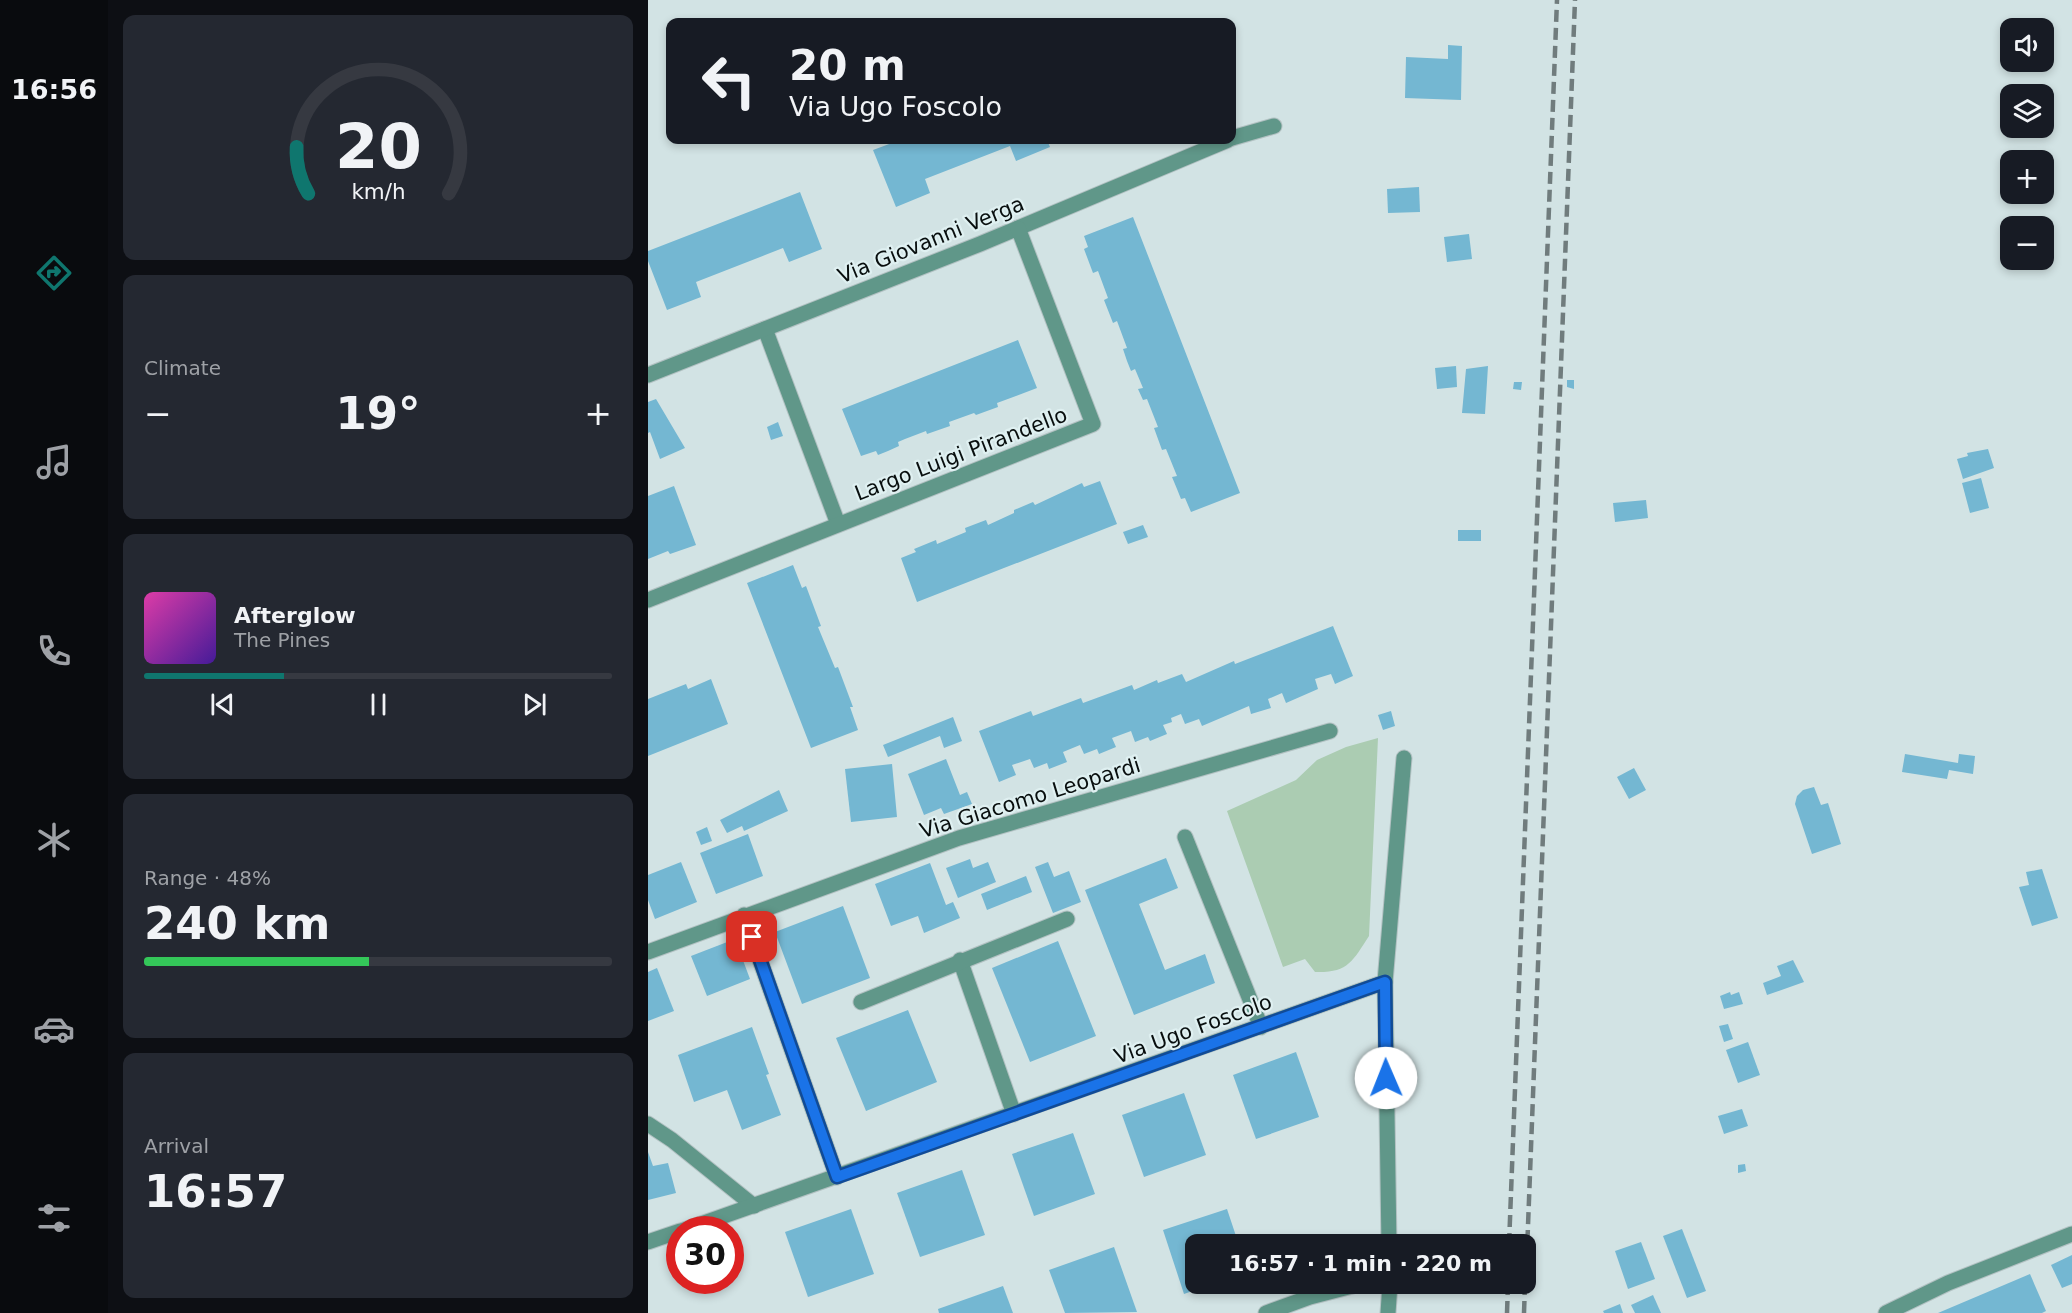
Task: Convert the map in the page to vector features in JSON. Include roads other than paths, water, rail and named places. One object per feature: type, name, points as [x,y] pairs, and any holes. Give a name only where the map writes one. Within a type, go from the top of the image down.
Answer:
[{"type":"street","name":"Via Giovanni Verga","points":[[1236,137],[1274,126]]},
{"type":"street","name":"Via Giovanni Verga","points":[[648,375],[1018,228],[1218,144]]},
{"type":"street","name":"Largo Luigi Pirandello","points":[[648,600],[1093,424],[1018,228]]},
{"type":"street","points":[[765,329],[838,524]]},
{"type":"street","name":"Via Giacomo Leopardi","points":[[648,952],[959,838],[1330,731]]},
{"type":"street","points":[[1389,1234],[1385,982],[1404,758]]},
{"type":"street","points":[[1185,837],[1261,1027]]},
{"type":"street","points":[[744,915],[837,1177]]},
{"type":"street","points":[[861,1002],[960,960],[1067,919]]},
{"type":"street","points":[[960,960],[1014,1114]]},
{"type":"street","name":"Via Ugo Foscolo","points":[[726,1216],[1385,982]]},
{"type":"street","points":[[648,1124],[672,1140],[754,1206]]},
{"type":"street","points":[[1886,1313],[1948,1283],[2072,1234]]},
{"type":"street","name":"Via Ugo Foscolo","points":[[648,1242],[666,1236]]},
{"type":"street","points":[[1266,1313],[1324,1294]]},
{"type":"street","points":[[1388,1313],[1389,1294]]},
{"type":"railway","points":[[1509,1234],[1557,0]]},
{"type":"railway","points":[[1528,1234],[1575,0]]},
{"type":"railway","points":[[1507,1313],[1508,1294]]},
{"type":"railway","points":[[1524,1313],[1525,1294]]}]
